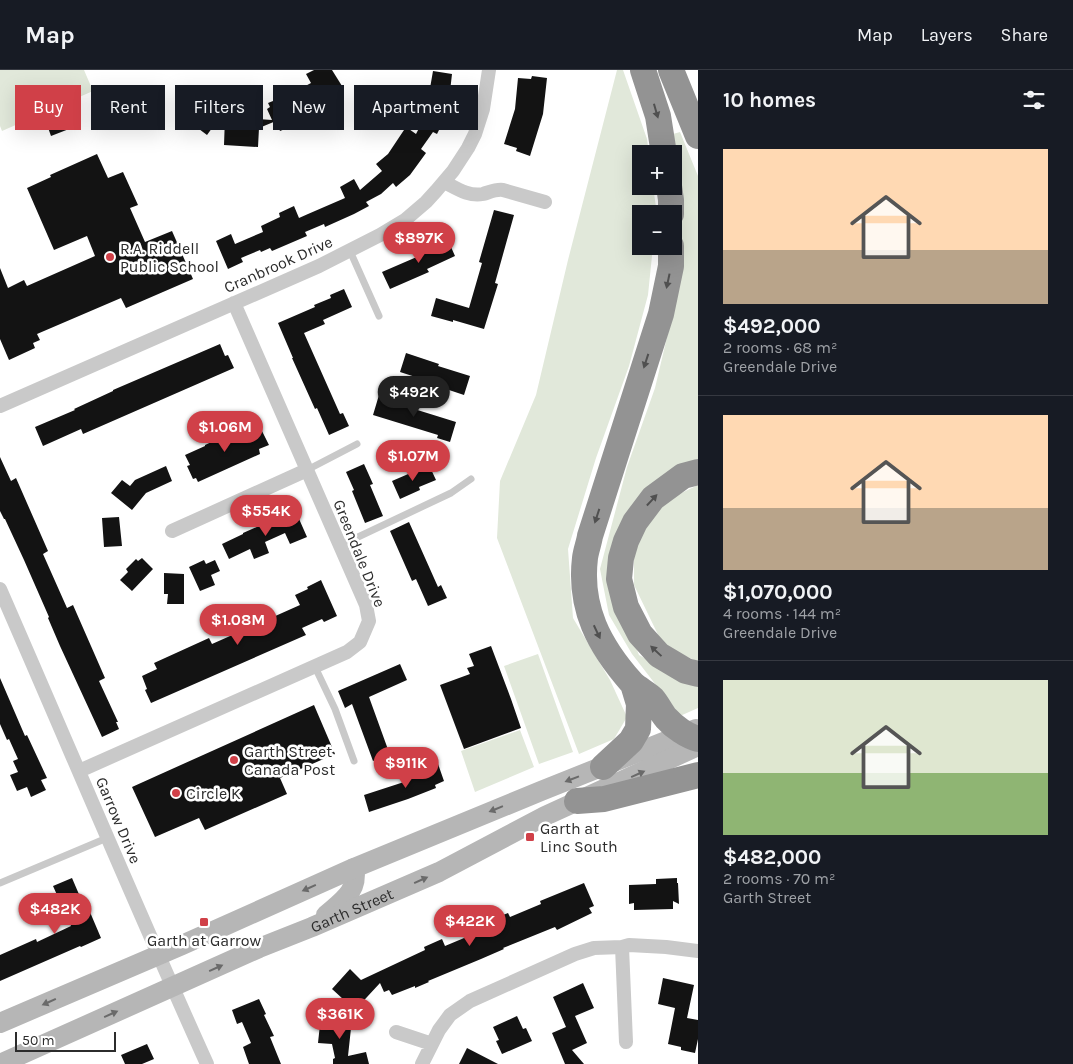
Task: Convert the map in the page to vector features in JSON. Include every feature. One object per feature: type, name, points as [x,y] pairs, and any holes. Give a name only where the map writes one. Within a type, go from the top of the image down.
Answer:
[{"type":"highway","points":[[643,70],[658,116],[663,145]]},
{"type":"highway","points":[[671,70],[698,136]]},
{"type":"highway","points":[[671,255],[671,266],[661,314],[585,556],[584,585],[587,607],[597,633],[608,652],[633,684],[652,698],[667,719],[695,737]]},
{"type":"highway","points":[[698,472],[683,476],[653,498],[635,522],[626,541],[621,558],[619,580],[626,607],[640,634],[658,655],[686,670],[698,674]]},
{"type":"highway","points":[[603,767],[632,741],[638,729],[639,704],[633,684]]},
{"type":"highway","points":[[577,801],[604,799],[698,775]]},
{"type":"main road","points":[[0,1023],[354,868],[541,791],[603,767],[695,737]]},
{"type":"main road","name":"Garth Street","points":[[0,1064],[259,948],[439,872],[577,801],[695,737]]},
{"type":"main road","points":[[312,927],[346,897],[354,885],[356,877],[354,868]]},
{"type":"street","name":"Cranbrook Drive","points":[[0,406],[319,266],[405,220],[426,202],[458,165],[475,134],[483,109],[489,70]]},
{"type":"street","points":[[444,182],[467,194],[479,194],[498,189],[545,202]]},
{"type":"street","name":"Greendale Drive","points":[[79,771],[347,652],[360,642],[368,621],[366,605],[234,303]]},
{"type":"street","points":[[172,531],[306,470]]},
{"type":"street","name":"Garrow Drive","points":[[0,589],[172,987],[208,1064]]},
{"type":"street","points":[[422,1064],[439,1030],[450,1015],[470,1001],[575,954],[594,948],[629,946],[666,947],[698,951]]},
{"type":"street","points":[[622,947],[626,1042]]},
{"type":"street","points":[[396,1032],[432,1044]]},
{"type":"lane","points":[[350,251],[379,316]]},
{"type":"lane","points":[[306,470],[357,444]]},
{"type":"lane","points":[[339,546],[451,493],[471,479]]},
{"type":"lane","points":[[315,667],[335,709],[354,761]]},
{"type":"lane","points":[[0,883],[107,838]]},
{"type":"shaded area","points":[[0,70],[84,70],[91,86],[91,92],[81,96],[81,85],[15,85],[15,125],[2,131],[0,126]]},
{"type":"shaded area","points":[[617,70],[623,70],[648,145],[632,145],[632,195],[654,195],[656,205],[632,205],[632,255],[652,255],[648,295],[629,366],[596,458],[568,549],[573,618],[610,680],[627,717],[614,739],[579,754],[497,538],[500,481],[536,395],[568,260]]},
{"type":"shaded area","points":[[680,132],[698,176],[698,461],[666,473],[611,584],[639,655],[689,683],[698,685],[698,708],[680,716],[632,654],[609,615],[600,569],[627,467],[655,388],[676,299],[680,255],[682,255],[682,205],[680,205],[679,195],[682,195],[682,145],[674,145],[673,134]]},
{"type":"shaded area","points":[[698,485],[698,662],[663,645],[634,585],[634,548],[654,514],[671,498]]},
{"type":"shaded area","points":[[538,654],[573,752],[539,764],[504,666]]},
{"type":"shaded area","points":[[520,730],[534,767],[475,792],[461,751]]},
{"type":"building","points":[[314,70],[332,70],[341,85],[307,85],[311,83],[306,74]]},
{"type":"building","points":[[433,71],[452,74],[451,85],[431,85]]},
{"type":"building","points":[[532,76],[547,78],[543,114],[530,156],[516,151],[517,148],[504,144],[515,109],[518,78],[531,79]]},
{"type":"building","points":[[273,101],[273,122],[263,126],[263,119],[272,120],[267,109],[270,107],[268,103]]},
{"type":"building","points":[[49,130],[66,130],[51,136]]},
{"type":"building","points":[[200,130],[211,130],[207,135]]},
{"type":"building","points":[[225,130],[259,130],[258,147],[224,145]]},
{"type":"building","points":[[404,130],[410,130],[416,134],[418,130],[439,130],[437,134],[433,132],[421,149],[426,153],[410,175],[396,187],[393,183],[381,194],[366,202],[369,206],[354,214],[325,227],[324,224],[305,232],[307,236],[272,251],[270,248],[261,252],[260,250],[241,258],[243,262],[228,269],[216,241],[231,234],[235,244],[263,232],[261,226],[280,217],[279,213],[294,206],[299,218],[345,198],[340,187],[354,179],[360,190],[382,171],[376,164],[388,154]]},
{"type":"building","points":[[97,154],[108,178],[123,172],[138,205],[130,208],[145,242],[172,231],[193,279],[126,308],[121,298],[37,334],[40,340],[33,343],[35,348],[9,360],[0,339],[0,268],[8,288],[24,280],[27,286],[95,256],[87,236],[54,250],[27,188],[51,177],[50,175]]},
{"type":"building","points":[[494,210],[514,215],[495,283],[498,284],[484,329],[431,316],[436,298],[469,308],[482,263],[479,262]]},
{"type":"building","points":[[447,238],[455,256],[427,269],[429,272],[390,289],[382,272],[419,256],[418,254],[435,247],[433,244]]},
{"type":"building","points":[[344,289],[352,307],[323,320],[325,324],[304,333],[340,414],[343,413],[349,426],[329,435],[317,408],[315,409],[278,323],[315,307],[314,305],[331,298],[330,295]]},
{"type":"building","points":[[220,344],[225,356],[228,355],[234,368],[83,434],[81,429],[43,446],[35,427],[75,410],[113,390]]},
{"type":"building","points":[[406,353],[470,376],[464,395],[400,372]]},
{"type":"building","points":[[379,395],[411,405],[411,408],[456,422],[450,442],[437,438],[438,435],[373,415]]},
{"type":"building","points":[[248,425],[253,435],[262,431],[269,445],[259,449],[260,454],[198,482],[196,478],[193,479],[187,466],[190,465],[185,455]]},
{"type":"building","points":[[0,457],[11,481],[16,478],[48,551],[43,554],[67,608],[73,605],[105,678],[99,681],[118,722],[116,722],[119,729],[102,737],[60,646],[24,560],[0,511]]},
{"type":"building","points":[[364,464],[373,484],[370,485],[383,516],[365,523],[346,472]]},
{"type":"building","points":[[429,465],[436,480],[419,487],[420,490],[400,499],[392,481]]},
{"type":"building","points":[[166,466],[172,481],[146,493],[132,510],[111,493],[122,480],[130,486],[135,480]]},
{"type":"building","points":[[296,512],[307,537],[290,544],[285,533],[265,542],[269,553],[254,559],[250,549],[229,559],[222,544],[268,522],[269,524]]},
{"type":"building","points":[[119,517],[122,546],[104,547],[102,518]]},
{"type":"building","points":[[409,522],[438,587],[441,585],[447,598],[428,606],[416,579],[412,581],[390,531]]},
{"type":"building","points":[[142,558],[153,569],[132,591],[120,580],[128,572],[126,569],[136,559],[138,561]]},
{"type":"building","points":[[204,560],[206,564],[215,560],[220,571],[211,575],[215,585],[200,591],[189,567]]},
{"type":"building","points":[[164,573],[184,574],[184,604],[167,604],[168,594],[164,594]]},
{"type":"building","points":[[321,580],[337,616],[324,622],[322,619],[302,628],[306,635],[151,703],[145,690],[147,689],[142,676],[157,669],[154,663],[209,638],[212,644],[300,605],[295,595]]},
{"type":"building","points":[[491,646],[521,728],[464,749],[440,685],[470,674],[467,668],[474,666],[469,654]]},
{"type":"building","points":[[400,664],[407,680],[369,697],[390,755],[373,761],[352,704],[345,708],[338,691]]},
{"type":"building","points":[[0,678],[25,736],[27,735],[47,778],[41,780],[46,790],[31,797],[27,787],[17,791],[10,775],[18,772],[13,761],[18,759],[0,724]]},
{"type":"building","points":[[314,705],[335,754],[280,778],[287,794],[205,830],[199,818],[155,837],[132,787]]},
{"type":"building","points":[[437,761],[444,781],[435,785],[436,788],[369,812],[364,795],[404,782],[427,771],[425,766]]},
{"type":"building","points":[[72,878],[81,899],[84,898],[101,938],[0,981],[0,955],[36,939],[37,942],[71,926],[53,886]]},
{"type":"building","points":[[677,878],[679,904],[673,901],[673,909],[634,910],[634,903],[629,904],[629,885],[656,884],[656,879]]},
{"type":"building","points":[[584,883],[594,906],[589,908],[592,913],[557,930],[555,927],[503,948],[415,988],[415,986],[392,995],[389,990],[384,992],[380,983],[355,1010],[332,989],[350,969],[361,980],[425,950],[424,947],[442,939],[445,946],[476,933],[474,927],[508,913],[510,917],[541,904],[540,901]]},
{"type":"building","points":[[663,978],[694,985],[687,1018],[698,1020],[698,1039],[695,1053],[681,1050],[681,1047],[668,1044],[675,1008],[658,1004]]},
{"type":"building","points":[[583,983],[594,1008],[575,1016],[587,1043],[572,1050],[584,1064],[565,1064],[552,1033],[566,1027],[553,997]]},
{"type":"building","points":[[259,999],[274,1036],[270,1037],[281,1064],[249,1064],[243,1047],[251,1043],[242,1022],[237,1024],[232,1010]]},
{"type":"building","points":[[321,1015],[352,1019],[348,1056],[366,1052],[369,1064],[333,1064],[333,1059],[335,1058],[332,1044],[318,1043]]},
{"type":"building","points":[[517,1016],[523,1029],[526,1028],[532,1041],[502,1054],[496,1041],[499,1040],[493,1027]]},
{"type":"building","points":[[147,1044],[154,1059],[142,1064],[125,1064],[121,1055]]},
{"type":"building","points":[[467,1048],[498,1064],[459,1064]]},
{"type":"place","name":"R.A. Riddell Public School","points":[[110,257]]},
{"type":"place","name":"Garth Street Canada Post","points":[[234,760]]},
{"type":"place","name":"Circle K","points":[[176,793]]},
{"type":"place","name":"Garth at Linc South","points":[[530,837]]},
{"type":"place","name":"Garth at Garrow","points":[[204,922]]}]
